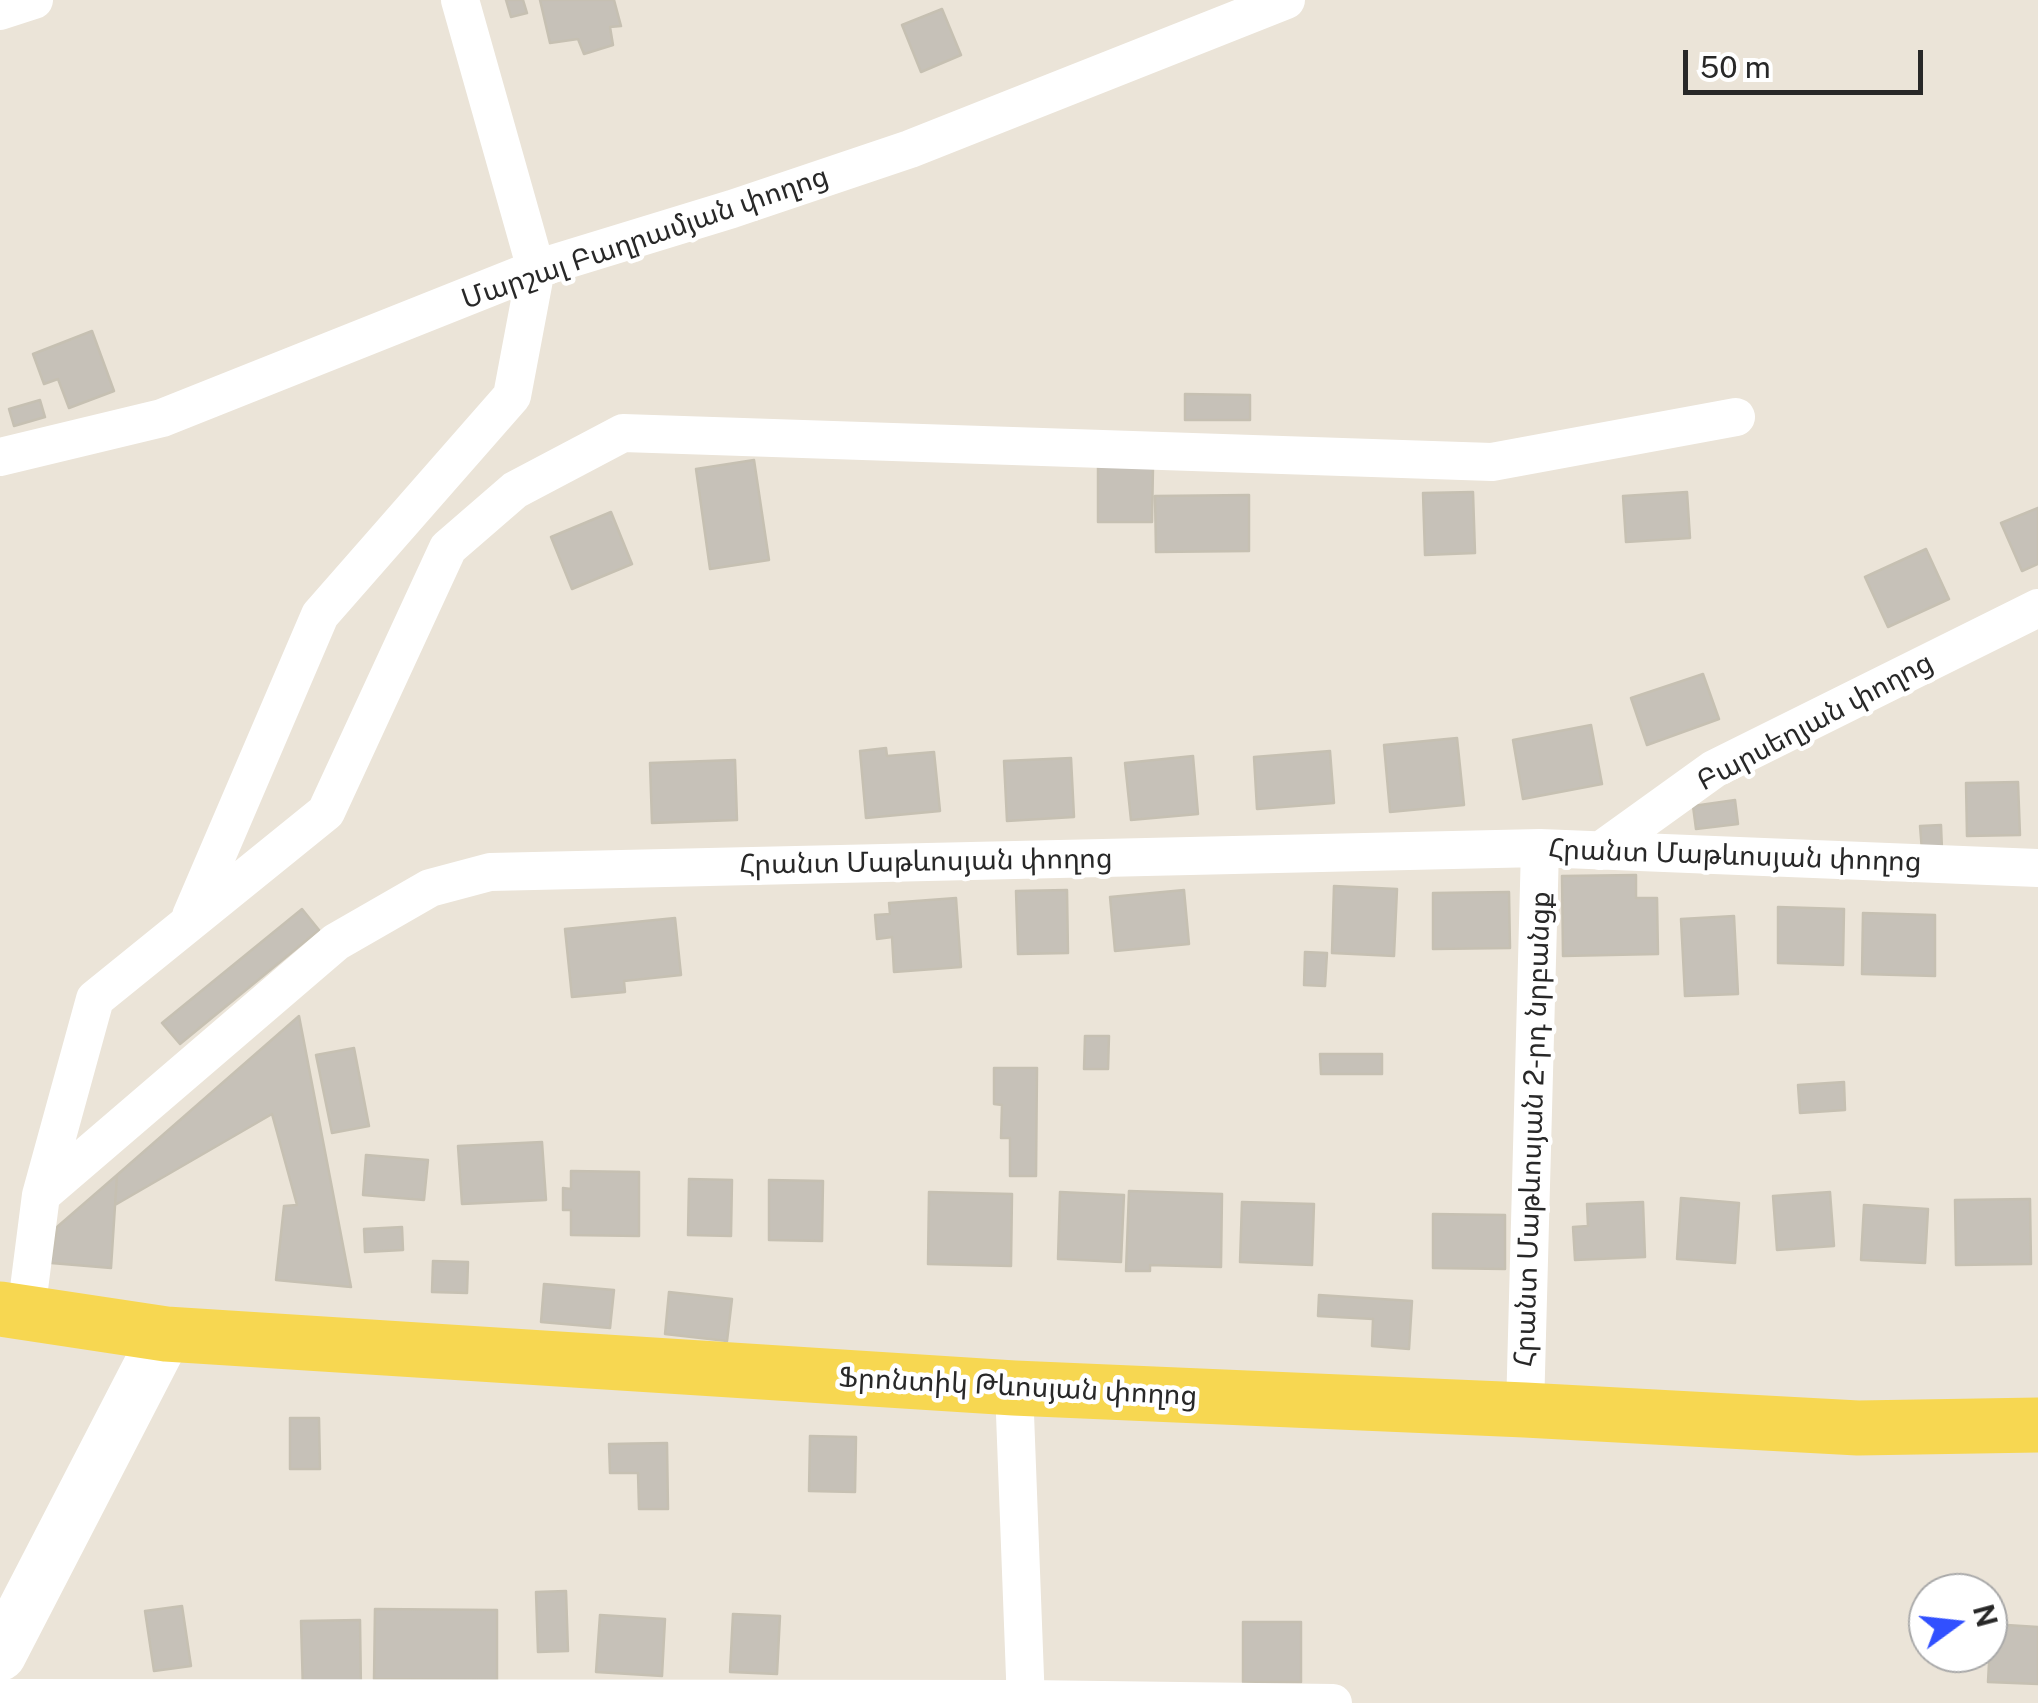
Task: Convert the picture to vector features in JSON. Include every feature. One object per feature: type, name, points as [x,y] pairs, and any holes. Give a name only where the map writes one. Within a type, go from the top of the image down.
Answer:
[{"type":"main road","name":"Ֆրոնտիկ Թևոսյան փողոց","points":[[13,1310],[166,1334],[1014,1388],[1858,1428],[2038,1425]]},
{"type":"street","points":[[0,12],[34,0]]},
{"type":"street","points":[[188,924],[320,615],[512,396],[536,269],[460,0]]},
{"type":"street","name":"Մարշալ Բաղրամյան փողոց","points":[[0,457],[162,418],[536,269],[910,149],[1286,0]]},
{"type":"street","points":[[13,1310],[94,999],[326,812],[448,548],[515,490],[623,432],[1492,462],[1736,418]]},
{"type":"street","name":"Բարսեղյան փողոց","points":[[1600,850],[1714,769],[2038,608]]},
{"type":"street","name":"Հրանտ Մաթևոսյան փողոց","points":[[42,1195],[336,942],[430,888],[490,872],[1540,848],[2038,868]]},
{"type":"street","name":"Հրանտ Մաթևոսյան 2-րդ նրբանցք","points":[[1525,1410],[1540,848]]},
{"type":"street","points":[[0,1655],[166,1334]]},
{"type":"street","points":[[1014,1388],[1026,1701]]},
{"type":"street","points":[[0,1698],[1333,1703]]},
{"type":"building","points":[[506,0],[523,0],[527,13],[511,17]]},
{"type":"building","points":[[540,0],[614,0],[621,26],[610,27],[613,45],[584,54],[578,39],[550,43]]},
{"type":"building","points":[[942,9],[961,55],[921,72],[902,25]]},
{"type":"building","points":[[92,331],[114,391],[69,408],[58,379],[44,384],[33,354]]},
{"type":"building","points":[[1185,394],[1250,395],[1250,420],[1185,420]]},
{"type":"building","points":[[40,400],[45,417],[14,426],[9,409]]},
{"type":"building","points":[[754,460],[769,560],[710,569],[696,469]]},
{"type":"building","points":[[1098,466],[1153,467],[1152,522],[1098,522]]},
{"type":"building","points":[[1473,492],[1475,553],[1425,555],[1423,493]]},
{"type":"building","points":[[1687,492],[1690,538],[1626,542],[1623,496]]},
{"type":"building","points":[[1249,495],[1249,551],[1156,552],[1155,496]]},
{"type":"building","points":[[2038,508],[2038,564],[2022,571],[2001,523]]},
{"type":"building","points":[[611,512],[632,564],[572,589],[551,537]]},
{"type":"building","points":[[1926,549],[1949,599],[1888,627],[1865,577]]},
{"type":"building","points":[[1703,674],[1719,719],[1647,745],[1631,698]]},
{"type":"building","points":[[1591,725],[1602,784],[1523,799],[1513,740]]},
{"type":"building","points":[[1457,738],[1464,805],[1390,812],[1384,745]]},
{"type":"building","points":[[886,748],[887,756],[934,752],[940,811],[866,818],[860,751]]},
{"type":"building","points":[[1330,751],[1334,803],[1257,809],[1254,757]]},
{"type":"building","points":[[1193,756],[1198,814],[1131,820],[1125,763]]},
{"type":"building","points":[[1071,758],[1074,817],[1007,821],[1004,761]]},
{"type":"building","points":[[735,760],[737,820],[652,823],[650,763]]},
{"type":"building","points":[[2018,782],[2020,835],[1967,836],[1966,783]]},
{"type":"building","points":[[1735,800],[1738,824],[1696,829],[1693,806]]},
{"type":"building","points":[[1941,825],[1942,850],[1922,851],[1920,826]]},
{"type":"building","points":[[1636,875],[1636,898],[1657,898],[1658,954],[1563,956],[1562,876]]},
{"type":"building","points":[[1334,886],[1397,889],[1394,956],[1332,953]]},
{"type":"building","points":[[1067,890],[1068,953],[1018,954],[1016,891]]},
{"type":"building","points":[[1184,890],[1189,944],[1115,951],[1110,897]]},
{"type":"building","points":[[1509,892],[1510,948],[1433,949],[1433,893]]},
{"type":"building","points":[[956,898],[961,967],[894,972],[892,937],[877,939],[875,915],[890,914],[889,903]]},
{"type":"building","points":[[1778,907],[1844,909],[1843,965],[1778,963]]},
{"type":"building","points":[[302,909],[319,930],[180,1044],[162,1023]]},
{"type":"building","points":[[1863,913],[1935,915],[1935,976],[1862,974]]},
{"type":"building","points":[[1734,916],[1738,994],[1685,996],[1681,919]]},
{"type":"building","points":[[675,918],[681,975],[624,981],[625,992],[572,997],[565,929]]},
{"type":"building","points":[[1305,952],[1327,953],[1325,986],[1304,985]]},
{"type":"building","points":[[299,1016],[351,1287],[276,1280],[284,1206],[297,1205],[272,1114],[115,1205],[117,1175]]},
{"type":"building","points":[[1085,1036],[1109,1036],[1108,1069],[1084,1069]]},
{"type":"building","points":[[354,1048],[369,1126],[332,1133],[316,1055]]},
{"type":"building","points":[[1320,1054],[1382,1054],[1382,1074],[1321,1074]]},
{"type":"building","points":[[994,1068],[1037,1068],[1036,1176],[1010,1176],[1010,1138],[1001,1138],[1002,1105],[994,1104]]},
{"type":"building","points":[[1844,1082],[1845,1110],[1800,1113],[1798,1085]]},
{"type":"building","points":[[542,1142],[546,1200],[462,1204],[458,1146]]},
{"type":"building","points":[[366,1155],[428,1160],[424,1200],[363,1195]]},
{"type":"building","points":[[571,1171],[639,1172],[639,1236],[571,1235],[571,1210],[563,1210],[563,1188],[571,1189]]},
{"type":"building","points":[[117,1175],[111,1268],[51,1263],[57,1227]]},
{"type":"building","points":[[689,1179],[732,1180],[731,1236],[688,1235]]},
{"type":"building","points":[[769,1180],[823,1181],[822,1241],[769,1240]]},
{"type":"building","points":[[1129,1191],[1222,1194],[1221,1267],[1150,1265],[1150,1271],[1126,1271]]},
{"type":"building","points":[[929,1192],[1012,1194],[1011,1266],[928,1264]]},
{"type":"building","points":[[1060,1192],[1124,1195],[1121,1262],[1058,1259]]},
{"type":"building","points":[[1830,1192],[1834,1246],[1777,1250],[1773,1196]]},
{"type":"building","points":[[1681,1198],[1739,1203],[1735,1263],[1677,1259]]},
{"type":"building","points":[[2030,1199],[2031,1264],[1956,1265],[1955,1200]]},
{"type":"building","points":[[1242,1202],[1314,1204],[1312,1265],[1240,1262]]},
{"type":"building","points":[[1643,1202],[1645,1257],[1575,1260],[1573,1227],[1588,1226],[1587,1204]]},
{"type":"building","points":[[1864,1205],[1928,1209],[1925,1263],[1861,1260]]},
{"type":"building","points":[[1433,1214],[1505,1215],[1505,1269],[1433,1268]]},
{"type":"building","points":[[402,1227],[403,1250],[365,1252],[364,1229]]},
{"type":"building","points":[[433,1261],[468,1262],[467,1293],[432,1292]]},
{"type":"building","points":[[544,1284],[614,1290],[610,1328],[541,1322]]},
{"type":"building","points":[[669,1292],[732,1299],[727,1341],[665,1334]]},
{"type":"building","points":[[1319,1295],[1412,1301],[1409,1349],[1372,1346],[1373,1319],[1318,1316]]},
{"type":"building","points":[[290,1418],[319,1418],[320,1469],[290,1469]]},
{"type":"building","points":[[810,1436],[856,1437],[855,1492],[809,1491]]},
{"type":"building","points":[[667,1443],[668,1509],[639,1509],[638,1473],[610,1473],[609,1444]]},
{"type":"building","points":[[566,1591],[568,1651],[538,1652],[536,1592]]},
{"type":"building","points":[[182,1606],[191,1666],[154,1671],[145,1611]]},
{"type":"building","points":[[375,1609],[497,1610],[497,1680],[374,1679]]},
{"type":"building","points":[[733,1614],[780,1616],[777,1674],[730,1672]]},
{"type":"building","points":[[600,1615],[665,1619],[662,1676],[596,1672]]},
{"type":"building","points":[[360,1620],[361,1691],[303,1692],[301,1621]]},
{"type":"building","points":[[1243,1622],[1301,1622],[1301,1682],[1243,1682]]},
{"type":"building","points":[[2008,1625],[2038,1627],[2038,1684],[1988,1682],[1988,1673],[2008,1673]]}]
